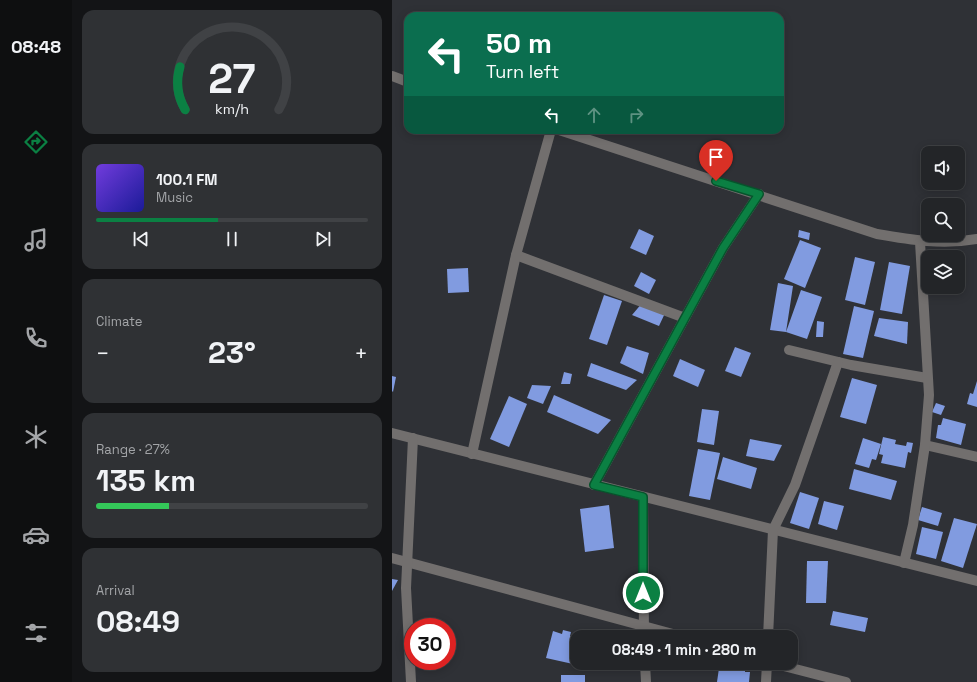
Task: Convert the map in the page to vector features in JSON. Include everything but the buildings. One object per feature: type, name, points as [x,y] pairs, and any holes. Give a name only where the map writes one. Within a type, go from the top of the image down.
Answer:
[{"type":"street","points":[[392,76],[404,80]]},
{"type":"street","points":[[472,454],[516,255],[550,134]]},
{"type":"street","points":[[572,134],[759,194],[877,234],[920,242],[964,241],[977,239]]},
{"type":"street","points":[[594,485],[723,248],[759,194]]},
{"type":"street","points":[[904,563],[913,525],[925,445],[929,395],[927,378],[925,303],[920,242]]},
{"type":"street","points":[[516,255],[685,318]]},
{"type":"street","points":[[789,350],[838,362],[927,378]]},
{"type":"street","points":[[768,630],[773,530],[795,485],[838,362]]},
{"type":"street","points":[[392,433],[977,581]]},
{"type":"street","points":[[411,682],[406,588],[413,438]]},
{"type":"street","points":[[925,445],[977,456]]},
{"type":"street","points":[[643,497],[643,630]]},
{"type":"street","points":[[392,558],[660,630]]},
{"type":"street","points":[[645,670],[646,682]]},
{"type":"street","points":[[766,682],[767,670]]},
{"type":"street","points":[[798,670],[846,682]]},
{"type":"route","points":[[643,593],[643,497],[594,485],[723,248],[759,194],[716,181]]}]
